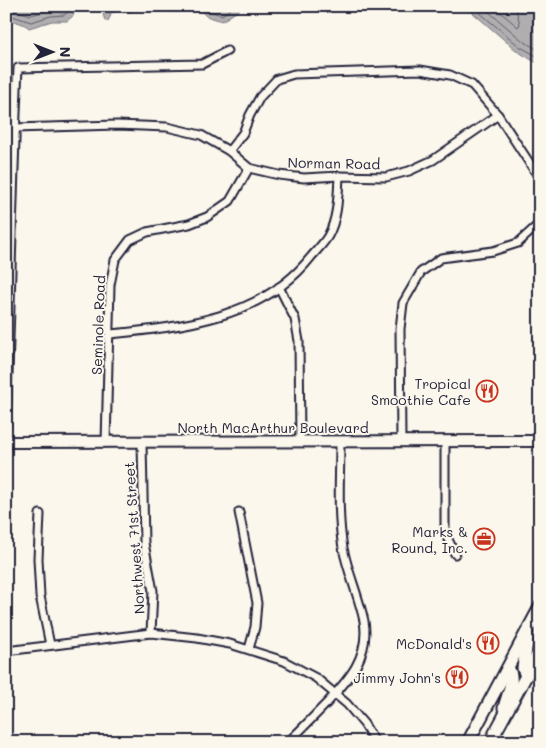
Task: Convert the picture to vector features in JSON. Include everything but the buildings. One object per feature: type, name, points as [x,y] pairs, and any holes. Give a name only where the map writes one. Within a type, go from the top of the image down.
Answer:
[{"type":"highway","points":[[468,742],[540,607]]},
{"type":"highway","points":[[526,676],[523,668],[530,625]]},
{"type":"highway","points":[[490,742],[540,650]]},
{"type":"highway","points":[[500,724],[512,681],[508,668]]},
{"type":"main road","name":"North MacArthur Boulevard","points":[[6,442],[540,441]]},
{"type":"street","points":[[6,426],[11,310],[14,128],[18,68],[202,64],[227,51]]},
{"type":"street","points":[[229,151],[243,133],[260,97],[277,79],[294,74],[420,70],[450,75],[472,85],[498,115],[540,180]]},
{"type":"street","name":"Norman Road","points":[[14,128],[117,125],[168,127],[201,135],[229,151],[249,168],[304,178],[340,176],[386,177],[409,172],[433,160],[498,115]]},
{"type":"street","name":"Seminole Road","points":[[106,443],[110,285],[114,260],[130,240],[147,232],[190,224],[207,216],[230,201],[249,168]]},
{"type":"street","points":[[110,334],[169,328],[228,313],[262,300],[300,272],[328,236],[337,210],[340,176]]},
{"type":"street","points":[[401,441],[400,329],[403,302],[422,272],[441,258],[493,251],[518,243],[540,223]]},
{"type":"street","points":[[279,288],[295,319],[299,341],[300,441]]},
{"type":"street","points":[[288,742],[350,677],[360,661],[364,650],[365,634],[362,614],[342,544],[340,441]]},
{"type":"street","points":[[445,441],[445,533],[455,554]]},
{"type":"street","name":"Northwest 71st Street","points":[[142,442],[144,543],[153,591],[151,633]]},
{"type":"street","points":[[239,512],[257,603],[255,627],[249,649]]},
{"type":"street","points":[[40,514],[38,559],[40,596],[50,645]]},
{"type":"street","points":[[6,651],[151,633],[208,640],[249,649],[295,666],[316,678],[336,693],[360,720],[375,742]]},
{"type":"water","points":[[6,6],[72,6],[71,9],[74,15],[67,21],[52,21],[29,28],[21,23],[6,19]]},
{"type":"water","points":[[110,6],[241,6],[239,10],[222,21],[206,16],[201,11],[173,12],[138,9],[129,12],[118,11],[110,13],[108,21],[105,21],[103,14]]},
{"type":"water","points":[[465,6],[534,6],[535,12],[540,15],[540,65],[517,51]]},
{"type":"place","name":"Tropical Smoothie Cafe","points":[[487,391]]},
{"type":"place","name":"Marks & Round, Inc.","points":[[484,539]]},
{"type":"place","name":"McDonald's","points":[[488,643]]},
{"type":"place","name":"Jimmy John's","points":[[457,677]]}]
